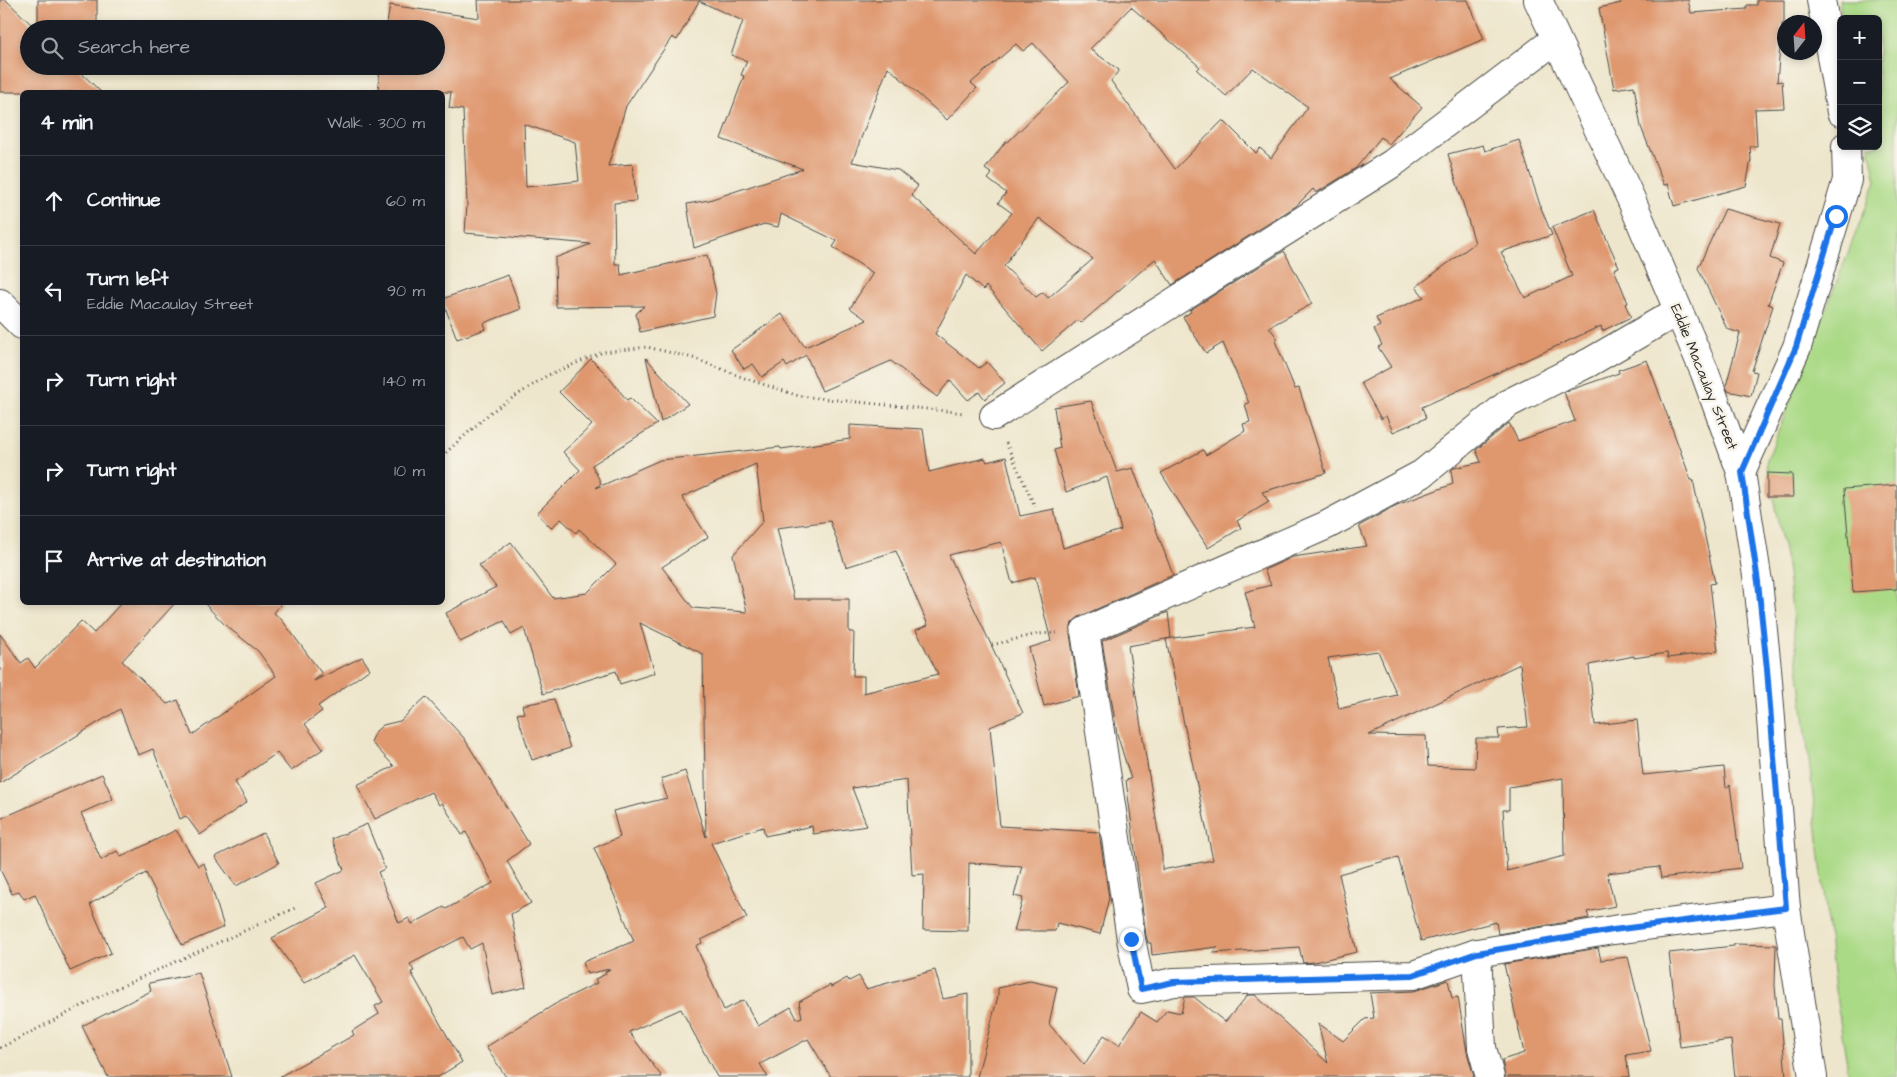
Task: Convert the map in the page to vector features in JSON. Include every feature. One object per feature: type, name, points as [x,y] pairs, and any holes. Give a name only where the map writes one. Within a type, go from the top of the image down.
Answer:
[{"type":"street","name":"Eddie Macaulay Street","points":[[1538,0],[1631,198],[1705,373],[1742,472],[1758,582],[1767,669],[1786,908],[1813,1077]]},
{"type":"street","points":[[1821,0],[1840,105]]},
{"type":"street","points":[[994,416],[1394,163],[1556,39]]},
{"type":"street","points":[[1742,472],[1796,347],[1847,180],[1846,150]]},
{"type":"street","points":[[0,303],[20,323]]},
{"type":"street","points":[[1678,311],[1590,362],[1509,403],[1422,474],[1336,520],[1085,631],[1126,912],[1141,989],[1174,982],[1413,975],[1477,953],[1613,930],[1786,908]]},
{"type":"street","points":[[1477,953],[1482,1048],[1490,1077]]},
{"type":"path","points":[[445,453],[491,412],[548,375],[603,352],[647,347],[693,358],[798,396],[994,416],[1035,506]]},
{"type":"path","points":[[992,645],[1037,634],[1085,631]]},
{"type":"path","points":[[0,1048],[111,991],[295,908]]},
{"type":"green space","points":[[1839,0],[1897,0],[1897,1077],[1849,1077],[1835,990],[1787,566],[1766,463],[1876,181],[1870,150],[1882,150],[1882,15],[1842,15]]},
{"type":"building","points":[[0,0],[6,0],[27,20],[20,20],[20,75],[83,75],[99,90],[20,90],[20,92],[0,92]]},
{"type":"building","points":[[38,0],[97,0],[97,20],[38,20]]},
{"type":"building","points":[[478,0],[1468,0],[1484,39],[1390,79],[1422,107],[1389,144],[1381,137],[1356,168],[1316,193],[1313,189],[1296,206],[1172,285],[1155,259],[1081,323],[1078,320],[1042,351],[986,286],[983,290],[966,275],[935,334],[979,368],[987,362],[1005,383],[985,399],[979,392],[968,400],[950,380],[937,397],[891,361],[822,391],[806,355],[787,367],[784,362],[762,377],[753,364],[744,369],[731,350],[782,314],[805,347],[867,320],[850,308],[873,273],[833,247],[837,241],[781,214],[778,227],[764,224],[694,248],[687,204],[709,200],[803,169],[721,139],[744,76],[741,75],[747,61],[731,55],[743,21],[699,1],[677,40],[672,37],[626,106],[608,166],[633,164],[636,201],[614,203],[615,264],[620,264],[621,275],[707,255],[716,293],[713,316],[640,332],[636,314],[644,306],[556,307],[555,258],[591,244],[465,233],[467,204],[463,110],[449,108],[451,92],[445,92],[445,90],[378,90],[379,75],[445,75],[445,20],[388,20],[390,5],[479,18]],"holes":[[[1131,7],[1200,67],[1197,70],[1226,96],[1253,68],[1308,107],[1271,158],[1260,148],[1256,153],[1223,120],[1175,169],[1111,81],[1119,70],[1090,49]],[[1033,43],[1069,82],[1008,142],[1006,141],[985,169],[992,174],[988,179],[1006,193],[998,203],[1012,213],[976,254],[911,195],[918,186],[898,170],[852,162],[888,67],[947,120],[977,88],[971,83],[1016,44],[1023,51]],[[524,124],[575,142],[579,181],[526,187]],[[1039,218],[1093,259],[1048,298],[1043,292],[1036,297],[1004,266]]]},
{"type":"building","points":[[1620,0],[1688,0],[1691,13],[1747,9],[1747,5],[1757,5],[1757,0],[1784,0],[1784,15],[1777,15],[1777,60],[1779,60],[1777,82],[1782,81],[1784,108],[1755,109],[1757,146],[1750,146],[1751,160],[1746,186],[1674,206],[1668,184],[1664,185],[1641,127],[1634,86],[1614,89],[1599,8],[1621,3]]},
{"type":"building","points":[[1519,140],[1541,208],[1552,235],[1501,252],[1525,298],[1572,276],[1552,227],[1594,210],[1619,267],[1614,269],[1628,303],[1625,304],[1631,317],[1602,331],[1601,326],[1422,407],[1426,418],[1393,432],[1386,416],[1381,419],[1361,383],[1391,367],[1378,347],[1382,345],[1374,329],[1380,326],[1376,318],[1424,297],[1416,287],[1475,243],[1448,154],[1483,145],[1485,151]]},
{"type":"building","points":[[1725,209],[1780,224],[1770,258],[1783,263],[1768,304],[1773,306],[1752,371],[1757,372],[1751,396],[1728,391],[1726,386],[1740,333],[1727,329],[1698,268]]},
{"type":"building","points":[[1284,251],[1312,304],[1269,327],[1278,339],[1275,341],[1295,389],[1299,388],[1326,473],[1262,492],[1269,502],[1237,521],[1241,528],[1208,548],[1161,473],[1203,450],[1206,455],[1245,431],[1243,424],[1250,422],[1245,404],[1249,403],[1223,343],[1206,353],[1183,317],[1191,312],[1190,310]]},
{"type":"building","points":[[508,275],[521,309],[484,323],[486,329],[457,339],[445,307],[445,298]]},
{"type":"building","points":[[646,358],[688,404],[661,422]]},
{"type":"building","points":[[591,359],[627,400],[630,398],[657,424],[592,465],[601,483],[596,488],[660,460],[780,447],[781,449],[850,439],[850,425],[923,429],[929,472],[985,458],[987,462],[1006,457],[1020,516],[1054,509],[1063,548],[1121,530],[1107,477],[1066,492],[1054,450],[1060,448],[1054,407],[1091,401],[1117,472],[1133,468],[1173,575],[1079,617],[1072,623],[1070,633],[1079,696],[1044,706],[1029,648],[1051,641],[1035,577],[1012,583],[1001,542],[949,555],[1023,713],[990,727],[1000,826],[1099,832],[1109,898],[1100,934],[1057,923],[1055,931],[1014,931],[1023,898],[1014,896],[1022,866],[969,863],[968,931],[923,930],[924,874],[912,875],[907,780],[852,788],[867,826],[813,834],[812,826],[765,836],[763,827],[711,843],[747,918],[701,940],[702,943],[696,946],[724,1010],[744,1000],[758,1026],[791,1007],[797,1019],[802,1017],[799,1002],[847,978],[849,981],[859,976],[866,989],[935,970],[943,999],[968,994],[968,1077],[831,1077],[808,1039],[760,1064],[768,1077],[717,1077],[681,1009],[629,1032],[662,1077],[506,1077],[486,1047],[560,1001],[597,983],[595,979],[606,974],[605,972],[610,969],[587,974],[583,962],[634,941],[594,848],[620,837],[613,811],[667,798],[661,779],[685,771],[706,837],[703,654],[640,623],[655,673],[620,684],[616,671],[543,694],[524,628],[511,635],[504,621],[460,642],[446,613],[496,587],[479,565],[511,542],[553,598],[587,593],[616,564],[579,529],[576,533],[561,519],[551,528],[537,513],[580,470],[563,452],[592,425],[559,392]],"holes":[[[756,464],[763,521],[733,555],[747,612],[693,608],[662,567],[708,537],[682,497]],[[830,521],[846,567],[896,551],[928,625],[916,630],[938,674],[864,693],[864,676],[853,676],[854,632],[849,632],[849,599],[794,599],[777,528]]]},
{"type":"building","points":[[1647,360],[1691,480],[1693,480],[1715,583],[1710,584],[1718,651],[1668,658],[1667,653],[1634,658],[1634,656],[1589,665],[1595,725],[1637,720],[1643,775],[1724,767],[1726,788],[1730,785],[1741,868],[1661,878],[1659,867],[1607,873],[1615,906],[1587,912],[1589,918],[1498,934],[1496,922],[1421,941],[1398,857],[1339,874],[1357,952],[1303,963],[1299,947],[1213,953],[1218,947],[1152,955],[1151,943],[1148,943],[1146,936],[1126,780],[1131,779],[1117,734],[1102,641],[1168,612],[1171,638],[1128,646],[1162,856],[1162,870],[1213,860],[1166,639],[1255,627],[1245,592],[1271,585],[1264,570],[1293,557],[1367,546],[1359,526],[1397,505],[1453,484],[1451,471],[1454,468],[1481,462],[1476,450],[1509,423],[1518,441],[1575,421],[1564,392],[1619,373],[1618,370]],"holes":[[[1378,651],[1397,695],[1339,709],[1328,658]],[[1520,664],[1528,727],[1498,729],[1499,738],[1476,738],[1475,768],[1428,766],[1426,736],[1369,735]],[[1563,778],[1564,856],[1507,871],[1503,810],[1509,810],[1509,787]]]},
{"type":"building","points":[[1767,473],[1792,474],[1793,497],[1767,497]]},
{"type":"building","points":[[1897,485],[1897,589],[1853,592],[1844,489]]},
{"type":"building","points":[[119,605],[173,605],[122,661],[167,704],[178,700],[192,735],[276,676],[258,651],[225,625],[206,605],[280,605],[274,613],[282,620],[322,674],[314,681],[362,657],[370,669],[318,706],[322,711],[305,724],[323,749],[291,771],[277,753],[235,782],[247,802],[200,835],[186,816],[180,819],[153,749],[138,755],[120,709],[0,783],[0,634],[21,663],[28,658],[35,668],[81,621],[94,633]]},
{"type":"building","points":[[426,697],[464,738],[529,844],[507,861],[531,903],[511,914],[526,987],[492,995],[482,943],[470,949],[463,937],[410,964],[414,971],[411,972],[462,1062],[438,1077],[279,1077],[354,1035],[352,1031],[379,1014],[375,1006],[383,1002],[355,955],[304,983],[272,938],[329,908],[316,883],[344,870],[332,839],[367,824],[385,869],[378,872],[399,923],[409,918],[412,924],[444,907],[446,909],[493,883],[466,832],[462,835],[442,803],[439,805],[431,792],[375,819],[357,785],[394,766],[371,742],[376,731],[383,725],[400,721]]},
{"type":"building","points":[[554,699],[570,748],[532,760],[517,714],[524,713],[522,705]]},
{"type":"building","points":[[102,774],[113,799],[81,813],[101,860],[117,851],[121,857],[176,830],[198,866],[204,863],[224,927],[182,945],[146,873],[90,904],[111,953],[70,971],[35,894],[24,899],[19,891],[12,894],[0,869],[0,819]]},
{"type":"building","points":[[263,833],[279,863],[236,886],[215,857]]},
{"type":"building","points":[[1734,944],[1776,945],[1775,986],[1778,1019],[1781,1019],[1786,1077],[1735,1077],[1731,1040],[1680,1047],[1669,953],[1734,946]]},
{"type":"building","points":[[1598,948],[1601,960],[1628,957],[1651,1051],[1626,1055],[1629,1077],[1505,1077],[1502,1060],[1524,1053],[1504,964]]},
{"type":"building","points":[[199,973],[232,1077],[108,1077],[82,1026],[151,991],[149,983]]},
{"type":"building","points":[[1448,980],[1452,998],[1458,997],[1467,1052],[1474,1077],[977,1077],[998,996],[998,988],[1030,981],[1057,987],[1049,1024],[1084,1065],[1104,1035],[1119,1045],[1141,1012],[1157,1022],[1167,1010],[1181,1013],[1185,997],[1194,997],[1225,1022],[1248,995],[1255,995],[1328,1063],[1318,1023],[1343,1041],[1365,1019],[1374,1018],[1370,993],[1414,991]]},
{"type":"route","points":[[1131,939],[1141,989],[1174,982],[1413,975],[1477,953],[1613,930],[1786,908],[1767,669],[1758,582],[1742,472],[1796,347],[1836,216]]}]
